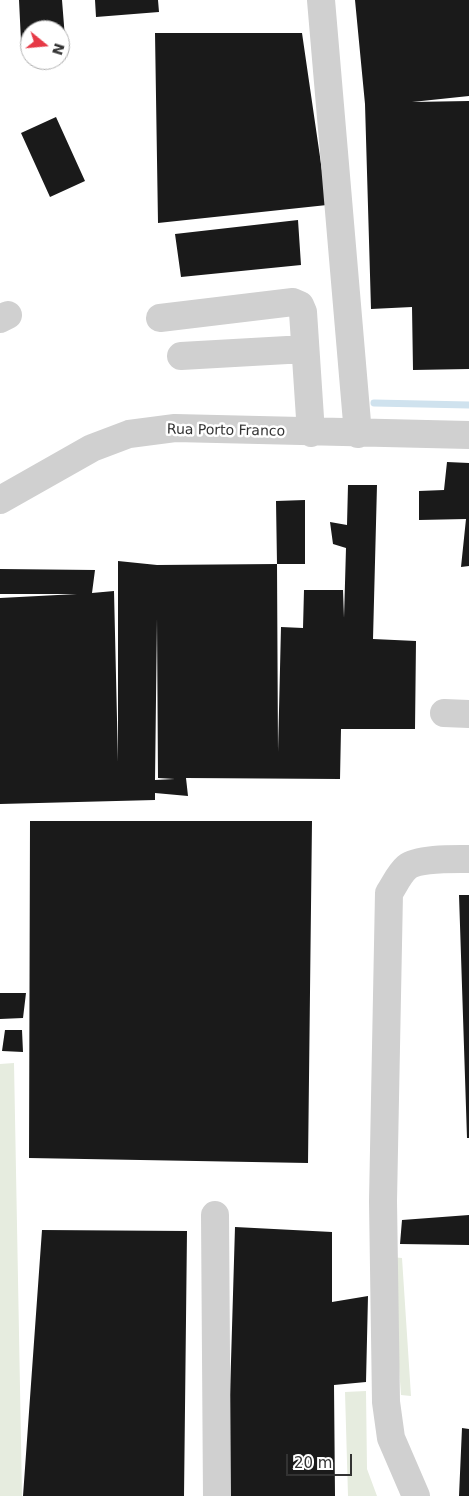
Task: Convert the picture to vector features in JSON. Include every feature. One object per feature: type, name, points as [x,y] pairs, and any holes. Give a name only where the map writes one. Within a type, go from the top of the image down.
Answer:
[{"type":"street","points":[[321,0],[358,434]]},
{"type":"street","points":[[160,318],[293,302],[300,305],[311,433]]},
{"type":"street","points":[[181,356],[305,349]]},
{"type":"street","name":"Rua Porto Franco","points":[[0,500],[92,448],[129,434],[175,428],[311,433],[469,435]]},
{"type":"street","points":[[416,1496],[390,1438],[386,1402],[383,1201],[390,893],[400,875],[409,865],[440,859],[469,859]]},
{"type":"street","points":[[215,1216],[217,1496]]},
{"type":"shaded area","points":[[14,1063],[22,1496],[0,1496],[0,1064]]},
{"type":"shaded area","points":[[391,1257],[402,1258],[411,1396],[401,1395]]},
{"type":"shaded area","points":[[366,1391],[367,1469],[377,1496],[348,1496],[345,1392]]},
{"type":"building","points":[[19,0],[62,0],[64,20],[20,20]]},
{"type":"building","points":[[95,0],[158,0],[159,12],[96,17]]},
{"type":"building","points":[[355,0],[469,0],[469,96],[412,102],[469,101],[469,369],[413,370],[412,307],[371,309],[365,104]]},
{"type":"building","points":[[155,33],[302,33],[327,205],[158,223]]},
{"type":"building","points":[[56,117],[85,181],[50,197],[21,133]]},
{"type":"building","points":[[298,220],[301,265],[181,277],[175,234]]},
{"type":"building","points":[[447,462],[469,463],[469,566],[461,567],[466,519],[419,520],[419,491],[444,490]]},
{"type":"building","points":[[348,485],[377,485],[373,639],[416,641],[415,729],[341,729],[340,779],[186,778],[188,796],[155,793],[155,800],[0,804],[0,598],[77,594],[0,594],[0,569],[95,570],[92,593],[114,591],[118,762],[118,561],[157,565],[277,564],[278,752],[281,627],[303,628],[304,590],[343,590],[344,618],[346,548],[333,544],[330,522],[347,525]],"holes":[[[157,618],[158,778],[175,779],[155,780]]]},
{"type":"building","points":[[305,500],[305,564],[277,564],[276,501]]},
{"type":"building","points":[[30,821],[312,821],[308,1163],[29,1158]]},
{"type":"building","points":[[459,895],[469,895],[469,1138],[467,1138]]},
{"type":"building","points":[[0,993],[26,993],[23,1018],[0,1019]]},
{"type":"building","points":[[5,1030],[22,1030],[23,1052],[2,1051]]},
{"type":"building","points":[[469,1215],[469,1245],[400,1244],[402,1220]]},
{"type":"building","points":[[235,1227],[332,1232],[332,1302],[368,1296],[366,1382],[334,1385],[335,1496],[227,1496]]},
{"type":"building","points":[[42,1230],[187,1231],[184,1496],[23,1496]]},
{"type":"building","points":[[462,1428],[469,1429],[469,1496],[459,1496]]},
{"type":"waterway","points":[[374,403],[469,405]]}]
